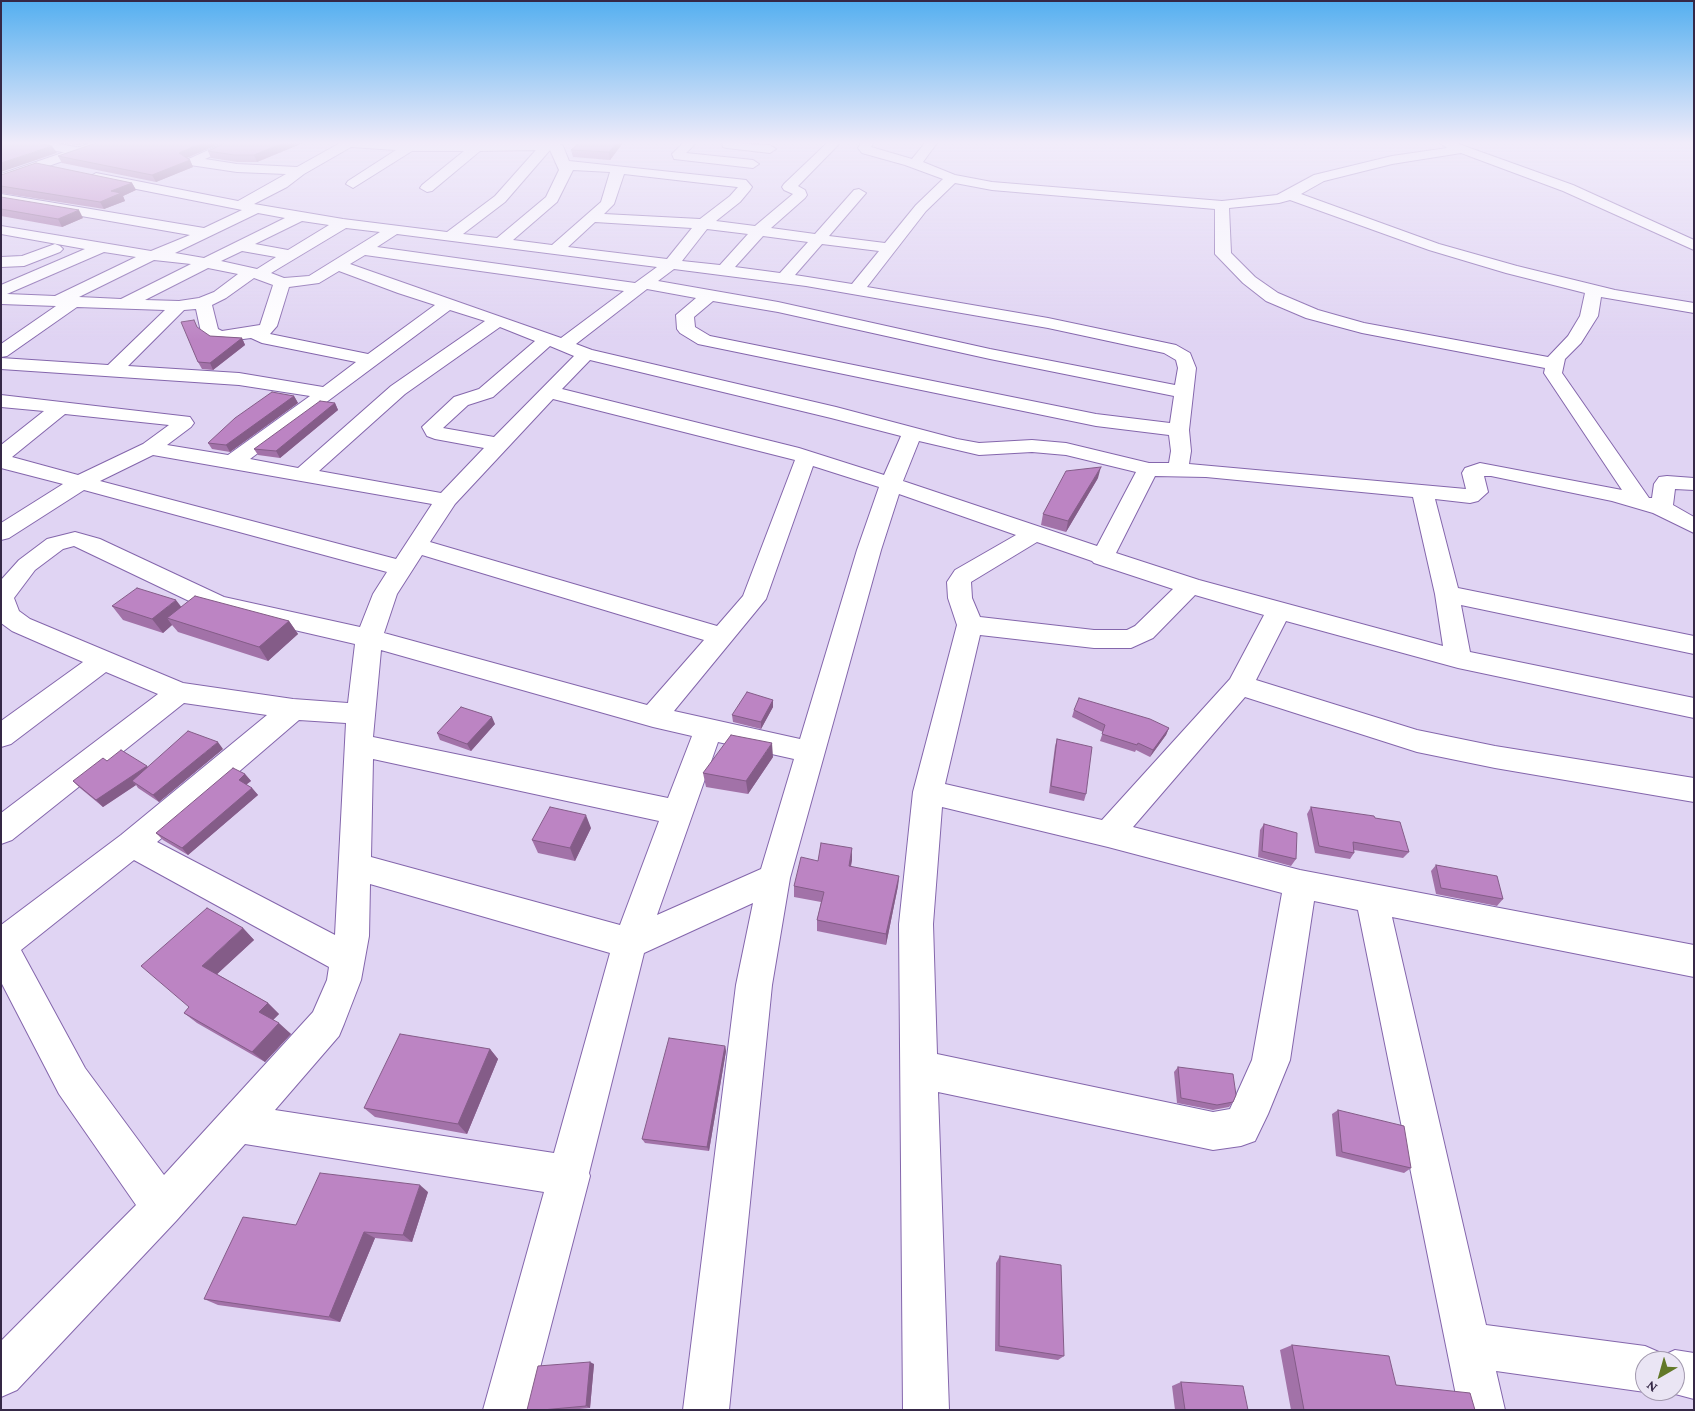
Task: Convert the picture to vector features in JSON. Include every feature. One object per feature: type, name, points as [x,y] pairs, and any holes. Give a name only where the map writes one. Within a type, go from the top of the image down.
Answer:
[{"type":"street","points":[[65,209],[201,232],[202,235]]},
{"type":"street","points":[[1,352],[65,302],[154,256],[256,209],[394,230],[502,241],[784,278],[1048,323],[1170,349],[1184,357],[1187,368],[1179,430],[1181,451],[1178,470]]},
{"type":"street","points":[[450,236],[487,209]]},
{"type":"street","points":[[502,241],[540,209]]},
{"type":"street","points":[[557,248],[602,209]]},
{"type":"street","points":[[498,444],[442,435],[434,432],[432,427],[461,401],[486,392],[566,346],[672,263],[703,224],[722,209]]},
{"type":"street","points":[[724,270],[760,230],[784,209]]},
{"type":"street","points":[[784,278],[845,209]]},
{"type":"street","points":[[856,290],[920,209]]},
{"type":"street","points":[[1222,209],[1223,254],[1249,280],[1272,297],[1312,314],[1362,328],[1554,364]]},
{"type":"street","points":[[1328,209],[1434,247],[1594,290],[1694,308]]},
{"type":"street","points":[[1613,209],[1694,246]]},
{"type":"street","points":[[124,304],[300,216]]},
{"type":"street","points":[[593,218],[703,224],[889,248]]},
{"type":"street","points":[[609,255],[639,220]]},
{"type":"street","points":[[1,299],[179,306],[203,302],[220,295],[343,223]]},
{"type":"street","points":[[1,230],[205,263],[254,274],[282,283],[312,280],[394,230]]},
{"type":"street","points":[[1,262],[24,261],[70,242]]},
{"type":"street","points":[[240,246],[290,255]]},
{"type":"street","points":[[1,291],[102,247]]},
{"type":"street","points":[[363,250],[641,286],[778,307],[990,354],[1184,392]]},
{"type":"street","points":[[338,265],[404,290],[498,320],[566,346],[836,413],[912,434],[979,449],[1032,446],[1066,449],[1093,454],[1148,469],[1474,496],[1477,492],[1473,473],[1485,470],[1651,505],[1694,526]]},
{"type":"street","points":[[203,302],[210,332],[220,337],[261,331],[268,326],[282,283]]},
{"type":"street","points":[[1594,290],[1589,316],[1575,339],[1556,358],[1553,373],[1651,505]]},
{"type":"street","points":[[709,296],[685,315],[686,329],[704,340],[1096,420],[1179,430]]},
{"type":"street","points":[[234,461],[449,303]]},
{"type":"street","points":[[113,370],[179,306]]},
{"type":"street","points":[[303,474],[398,390],[498,320]]},
{"type":"street","points":[[261,331],[260,336],[262,338],[276,342],[371,360]]},
{"type":"street","points":[[1,1374],[162,1207],[326,1024],[344,980],[352,936],[360,714],[369,638],[385,594],[446,500],[549,392],[566,346]]},
{"type":"street","points":[[1,363],[239,379],[327,393]]},
{"type":"street","points":[[30,405],[64,367]]},
{"type":"street","points":[[549,392],[806,457],[891,484],[1102,558],[1190,586],[1279,611],[1458,659],[1694,708]]},
{"type":"street","points":[[1,402],[183,421],[184,423],[180,428],[150,448],[83,482],[1,533]]},
{"type":"street","points":[[1,456],[60,408]]},
{"type":"street","points":[[706,1410],[754,985],[774,878],[891,484],[912,434]]},
{"type":"street","points":[[150,448],[234,461],[446,500]]},
{"type":"street","points":[[653,717],[754,599],[806,457]]},
{"type":"street","points":[[1,461],[83,482],[410,557],[722,636]]},
{"type":"street","points":[[1102,558],[1148,469]]},
{"type":"street","points":[[1651,505],[1667,482],[1694,484]]},
{"type":"street","points":[[1422,491],[1448,594],[1458,659]]},
{"type":"street","points":[[926,1410],[916,924],[928,792],[970,625],[958,587],[963,576],[1034,534]]},
{"type":"street","points":[[360,714],[293,709],[179,692],[22,625],[9,616],[1,597],[27,565],[55,544],[74,539],[92,544],[217,604],[369,638],[653,717],[810,752]]},
{"type":"street","points":[[970,625],[1094,639],[1131,639],[1144,632],[1190,586]]},
{"type":"street","points":[[1448,594],[1694,644]]},
{"type":"street","points":[[1108,834],[1240,685],[1279,611]]},
{"type":"street","points":[[5,728],[104,660]]},
{"type":"street","points":[[1240,685],[1417,741],[1496,757],[1694,790]]},
{"type":"street","points":[[1,831],[179,692]]},
{"type":"street","points":[[162,1207],[72,1081],[1,946],[132,844],[293,709]]},
{"type":"street","points":[[506,1410],[570,1176],[630,943],[708,730]]},
{"type":"street","points":[[359,745],[678,813]]},
{"type":"street","points":[[928,792],[1108,834],[1300,884],[1372,900],[1694,961]]},
{"type":"street","points":[[132,844],[347,959]]},
{"type":"street","points":[[354,866],[630,943],[774,878]]},
{"type":"street","points":[[920,1069],[1213,1131],[1241,1127],[1255,1101],[1271,1060],[1300,884]]},
{"type":"street","points":[[1372,900],[1482,1410]]},
{"type":"street","points":[[237,1124],[570,1176]]},
{"type":"street","points":[[1468,1345],[1635,1368]]},
{"type":"building","points":[[1,209],[72,209],[79,210],[58,219]]},
{"type":"building","points":[[194,320],[197,327],[210,336],[242,338],[210,363],[198,362],[181,322]]},
{"type":"building","points":[[272,392],[294,396],[226,445],[208,443],[235,418]]},
{"type":"building","points":[[320,401],[335,403],[276,451],[254,449]]},
{"type":"building","points":[[1101,467],[1068,521],[1043,514],[1066,471]]},
{"type":"building","points":[[137,588],[176,600],[152,619],[112,606]]},
{"type":"building","points":[[195,596],[289,621],[259,647],[167,618]]},
{"type":"building","points":[[747,692],[773,700],[761,722],[732,715]]},
{"type":"building","points":[[1079,698],[1150,719],[1169,728],[1153,750],[1138,743],[1137,745],[1102,734],[1105,725],[1074,710]]},
{"type":"building","points":[[461,707],[492,717],[467,744],[437,733]]},
{"type":"building","points":[[188,731],[218,742],[153,795],[132,781]]},
{"type":"building","points":[[731,735],[772,743],[746,781],[703,773]]},
{"type":"building","points":[[1057,739],[1092,747],[1086,794],[1051,786]]},
{"type":"building","points":[[121,750],[147,766],[96,800],[73,781],[103,758],[107,761]]},
{"type":"building","points":[[233,768],[245,774],[239,780],[252,788],[182,848],[156,833]]},
{"type":"building","points":[[550,807],[586,815],[570,848],[532,840]]},
{"type":"building","points":[[1311,807],[1374,816],[1375,818],[1400,822],[1409,852],[1353,842],[1354,853],[1319,846]]},
{"type":"building","points":[[1264,824],[1297,833],[1296,859],[1262,851]]},
{"type":"building","points":[[821,843],[852,848],[849,866],[899,876],[886,934],[817,920],[824,892],[794,886],[801,857],[818,861]]},
{"type":"building","points":[[1436,865],[1497,876],[1503,899],[1441,888]]},
{"type":"building","points":[[207,908],[243,928],[202,966],[268,1003],[259,1012],[279,1023],[252,1052],[184,1013],[189,1007],[141,966]]},
{"type":"building","points":[[400,1034],[490,1049],[458,1124],[364,1108]]},
{"type":"building","points":[[669,1038],[725,1046],[707,1147],[642,1139]]},
{"type":"building","points":[[1178,1067],[1233,1074],[1236,1095],[1233,1102],[1217,1105],[1181,1098]]},
{"type":"building","points":[[1338,1110],[1404,1126],[1411,1168],[1342,1152]]},
{"type":"building","points":[[320,1173],[420,1185],[403,1235],[364,1232],[329,1317],[204,1299],[243,1217],[296,1225]]},
{"type":"building","points":[[1000,1256],[1061,1265],[1064,1356],[999,1346]]},
{"type":"building","points":[[1292,1345],[1389,1356],[1396,1385],[1470,1393],[1475,1410],[1304,1410]]},
{"type":"building","points":[[590,1362],[586,1406],[527,1410],[538,1366]]},
{"type":"building","points":[[1181,1382],[1243,1386],[1248,1410],[1185,1410]]}]
